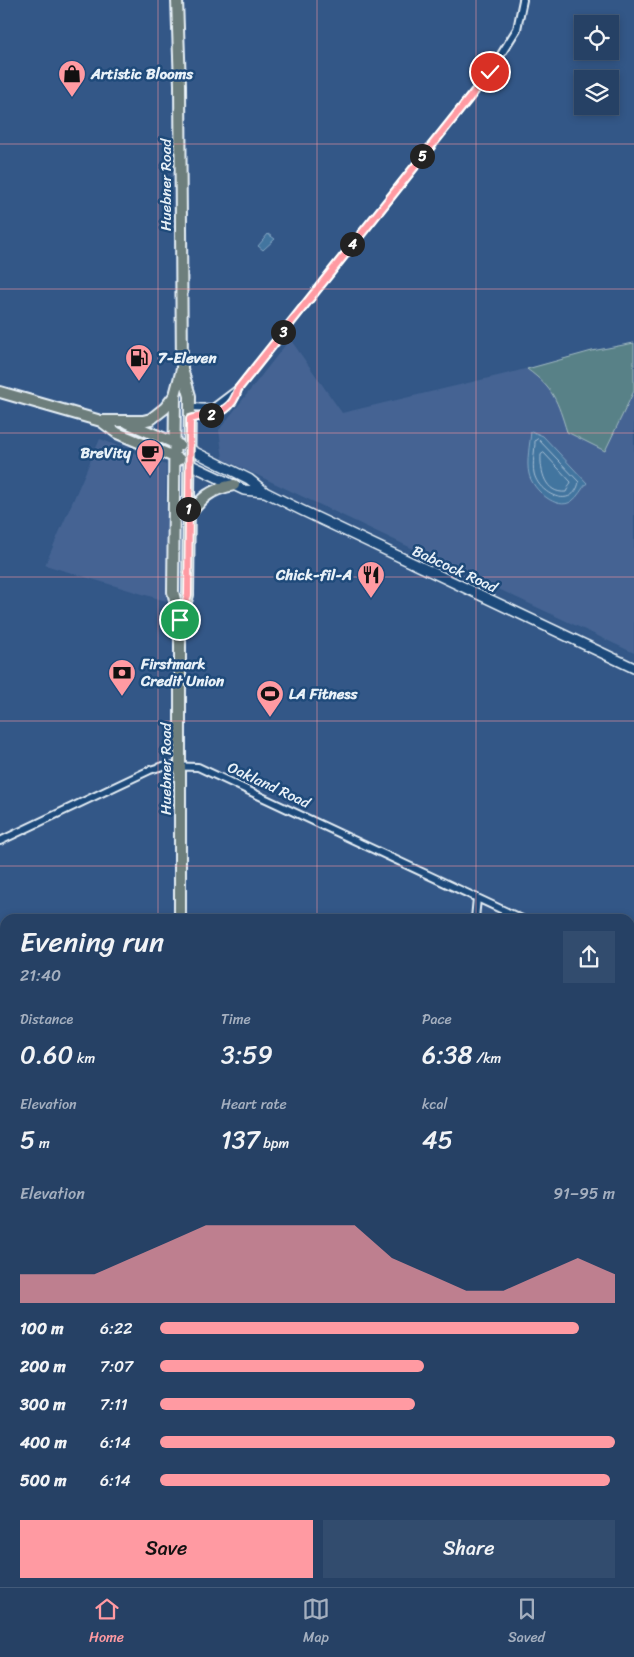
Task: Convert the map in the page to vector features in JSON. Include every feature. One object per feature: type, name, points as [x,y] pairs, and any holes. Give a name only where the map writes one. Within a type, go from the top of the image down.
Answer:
[{"type":"main road","name":"Huebner Road","points":[[177,0],[180,85],[182,370],[190,396],[188,595],[180,620]]},
{"type":"main road","name":"Huebner Road","points":[[180,914],[180,620],[173,592],[174,394],[182,370]]},
{"type":"main road","name":"Babcock Road","points":[[0,392],[101,421],[122,421],[174,443],[248,479],[265,492],[418,568],[634,668]]},
{"type":"main road","points":[[122,421],[151,419],[165,408],[174,394]]},
{"type":"main road","name":"Babcock Road","points":[[101,421],[117,433],[244,490],[265,492]]},
{"type":"main road","points":[[188,516],[208,493],[218,488],[234,485]]},
{"type":"street","points":[[190,407],[213,408],[238,389],[494,66],[517,30],[523,0]]},
{"type":"street","points":[[190,419],[221,412],[235,398],[238,389]]},
{"type":"street","name":"Oakland Road","points":[[0,841],[150,770],[163,766],[181,765],[203,768],[511,914]]},
{"type":"street","points":[[475,914],[477,898]]},
{"type":"shaded area","points":[[290,339],[342,413],[510,373],[592,351],[634,343],[634,653],[223,459],[219,430]]},
{"type":"shaded area","points":[[100,439],[166,465],[166,601],[45,565]]},
{"type":"green space","points":[[634,343],[634,391],[605,451],[567,432],[557,403],[549,389],[527,369],[592,351]]},
{"type":"water","points":[[268,234],[275,239],[263,250],[258,246]]},
{"type":"water","points":[[531,431],[543,436],[587,483],[572,501],[566,504],[559,504],[553,501],[540,492],[531,480],[528,464]]},
{"type":"place","name":"Artistic Blooms","points":[[72,98]]},
{"type":"place","name":"7-Eleven","points":[[139,382]]},
{"type":"place","name":"BreVity","points":[[150,477]]},
{"type":"place","name":"Chick-fil-A","points":[[371,599]]},
{"type":"place","name":"Firstmark Credit Union","points":[[122,697]]},
{"type":"place","name":"LA Fitness","points":[[270,718]]},
{"type":"route","points":[[180,620],[188,595],[190,419],[198,416],[214,415],[227,408],[235,398],[238,389],[490,72]]}]
